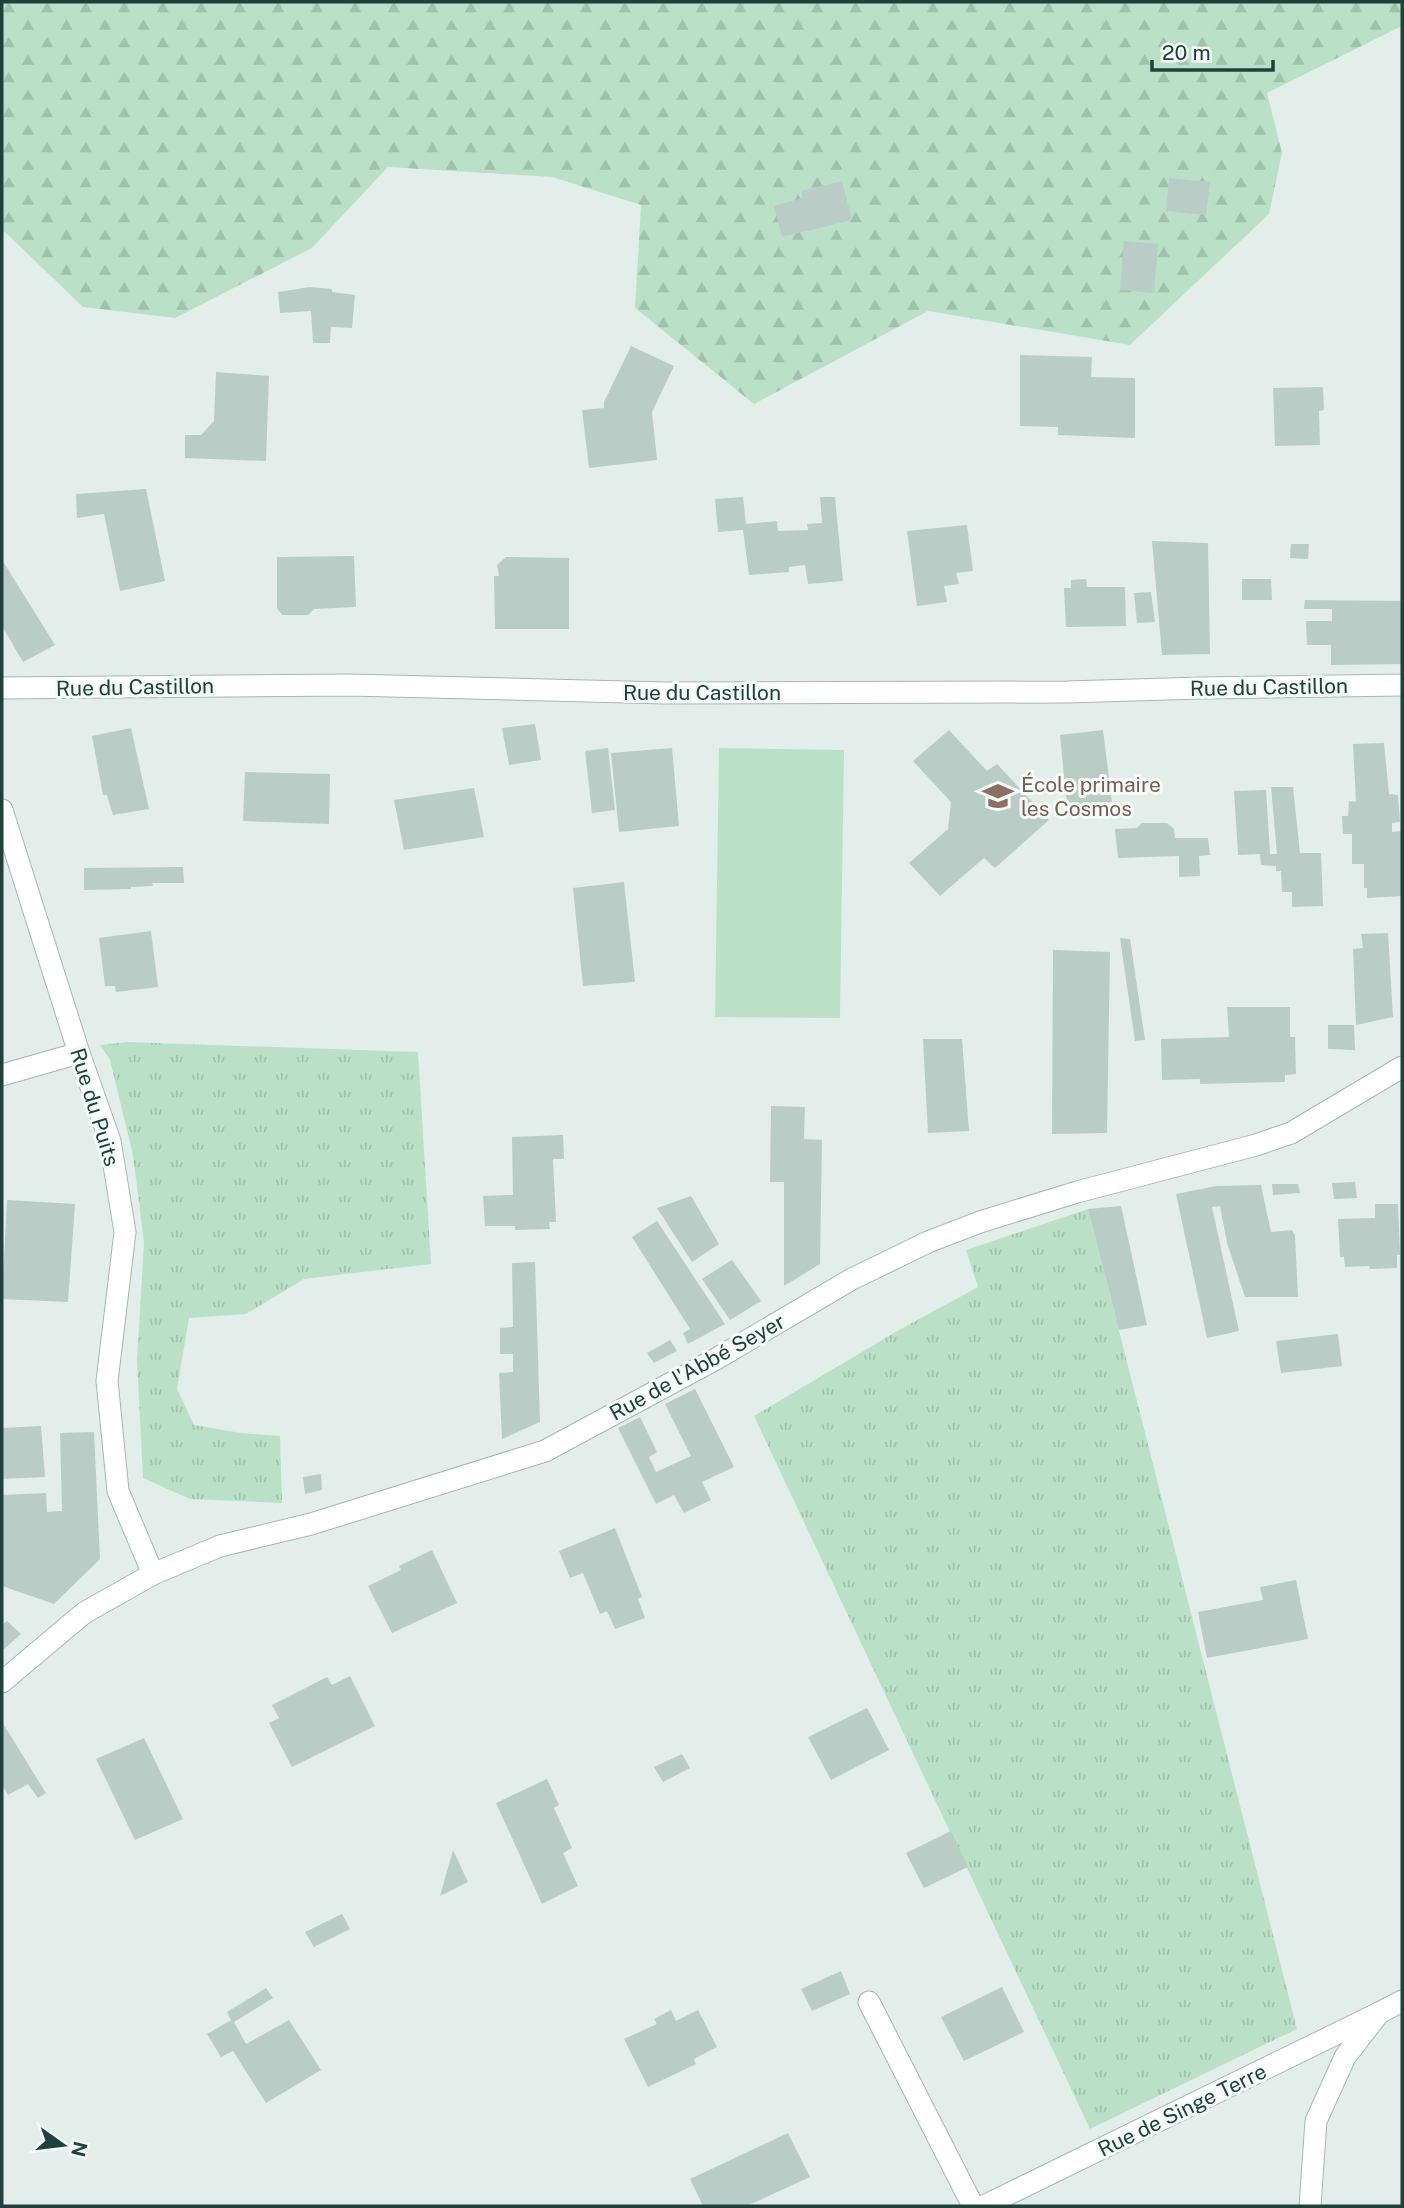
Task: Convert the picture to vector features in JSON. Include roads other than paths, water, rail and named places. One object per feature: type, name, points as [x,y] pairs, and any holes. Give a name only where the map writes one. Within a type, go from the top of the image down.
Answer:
[{"type":"street","name":"Rue du Castillon","points":[[2,688],[350,685],[665,693],[998,692],[1402,685]]},
{"type":"street","name":"Rue du Puits","points":[[2,810],[79,1054],[110,1141],[125,1232],[107,1381],[118,1491],[153,1574]]},
{"type":"street","points":[[2,1074],[79,1054]]},
{"type":"street","name":"Rue de l'Abbé Seyer","points":[[2,1682],[84,1613],[153,1574],[220,1546],[311,1524],[545,1451],[716,1359],[852,1279],[928,1242],[980,1222],[1077,1192],[1231,1152],[1291,1133],[1402,1067]]},
{"type":"street","name":"Rue de Singe Terre","points":[[984,2206],[1402,2001]]},
{"type":"street","points":[[869,2002],[973,2206]]},
{"type":"street","points":[[1310,2206],[1316,2122],[1345,2057],[1379,2013]]},
{"type":"place","name":"École primaire les Cosmos","points":[[998,796]]}]
